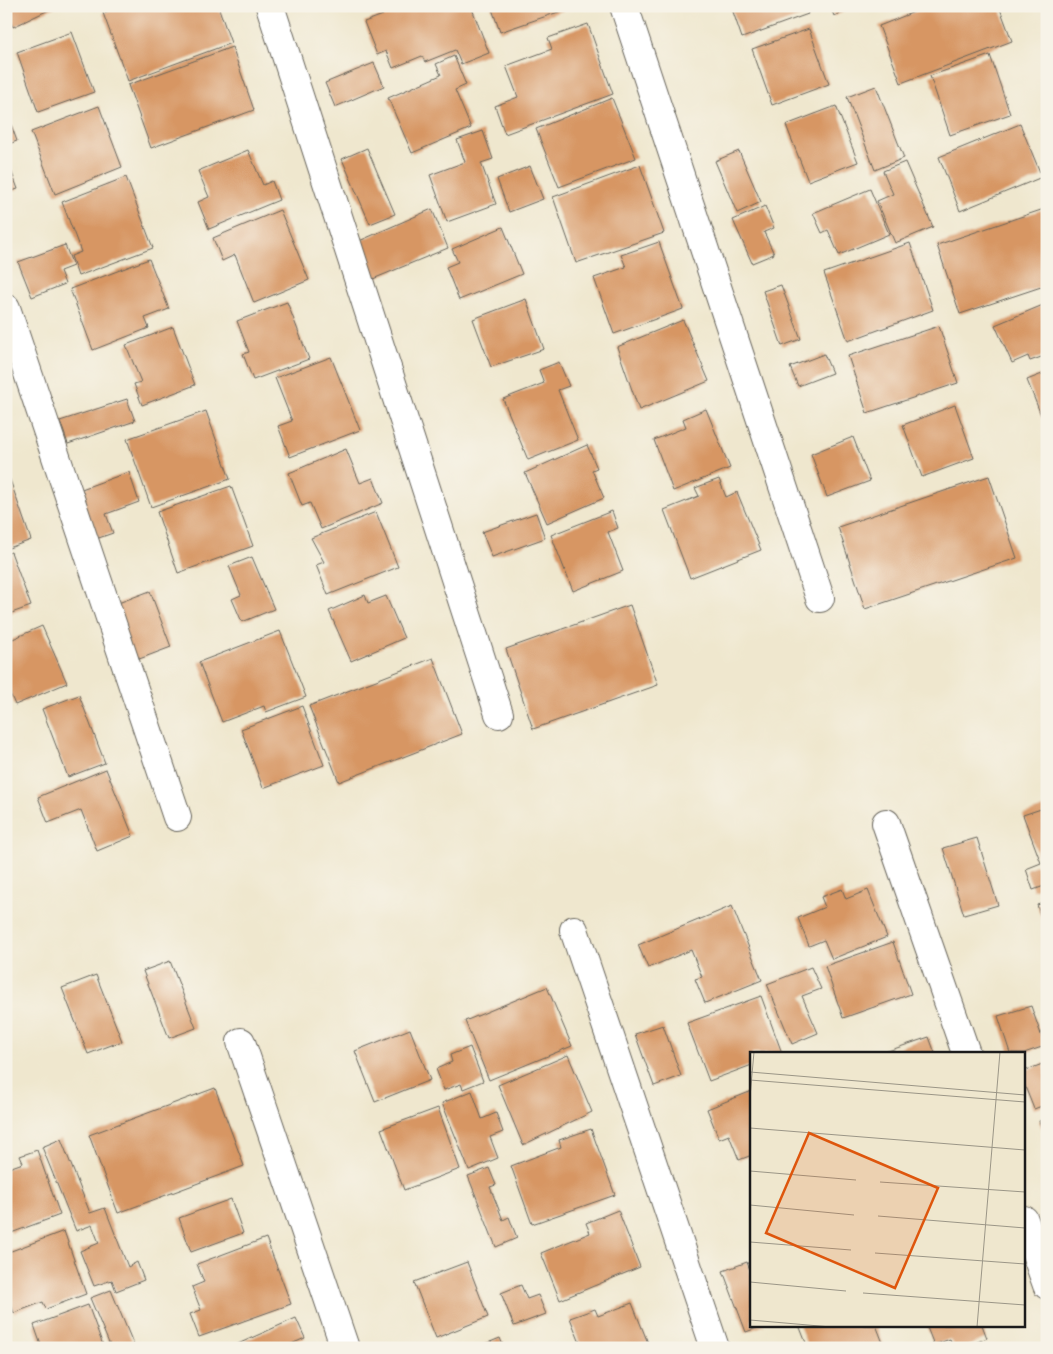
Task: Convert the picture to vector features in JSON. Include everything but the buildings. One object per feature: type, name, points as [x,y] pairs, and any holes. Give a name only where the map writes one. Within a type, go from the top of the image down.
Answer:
[{"type":"street","points":[[270,6],[499,714]]},
{"type":"street","points":[[624,6],[820,598]]},
{"type":"street","points":[[6,308],[178,817]]},
{"type":"street","points":[[886,823],[966,1052]]},
{"type":"street","points":[[574,930],[715,1348]]},
{"type":"street","points":[[242,1042],[345,1348]]},
{"type":"street","points":[[1026,1226],[1047,1285]]}]
